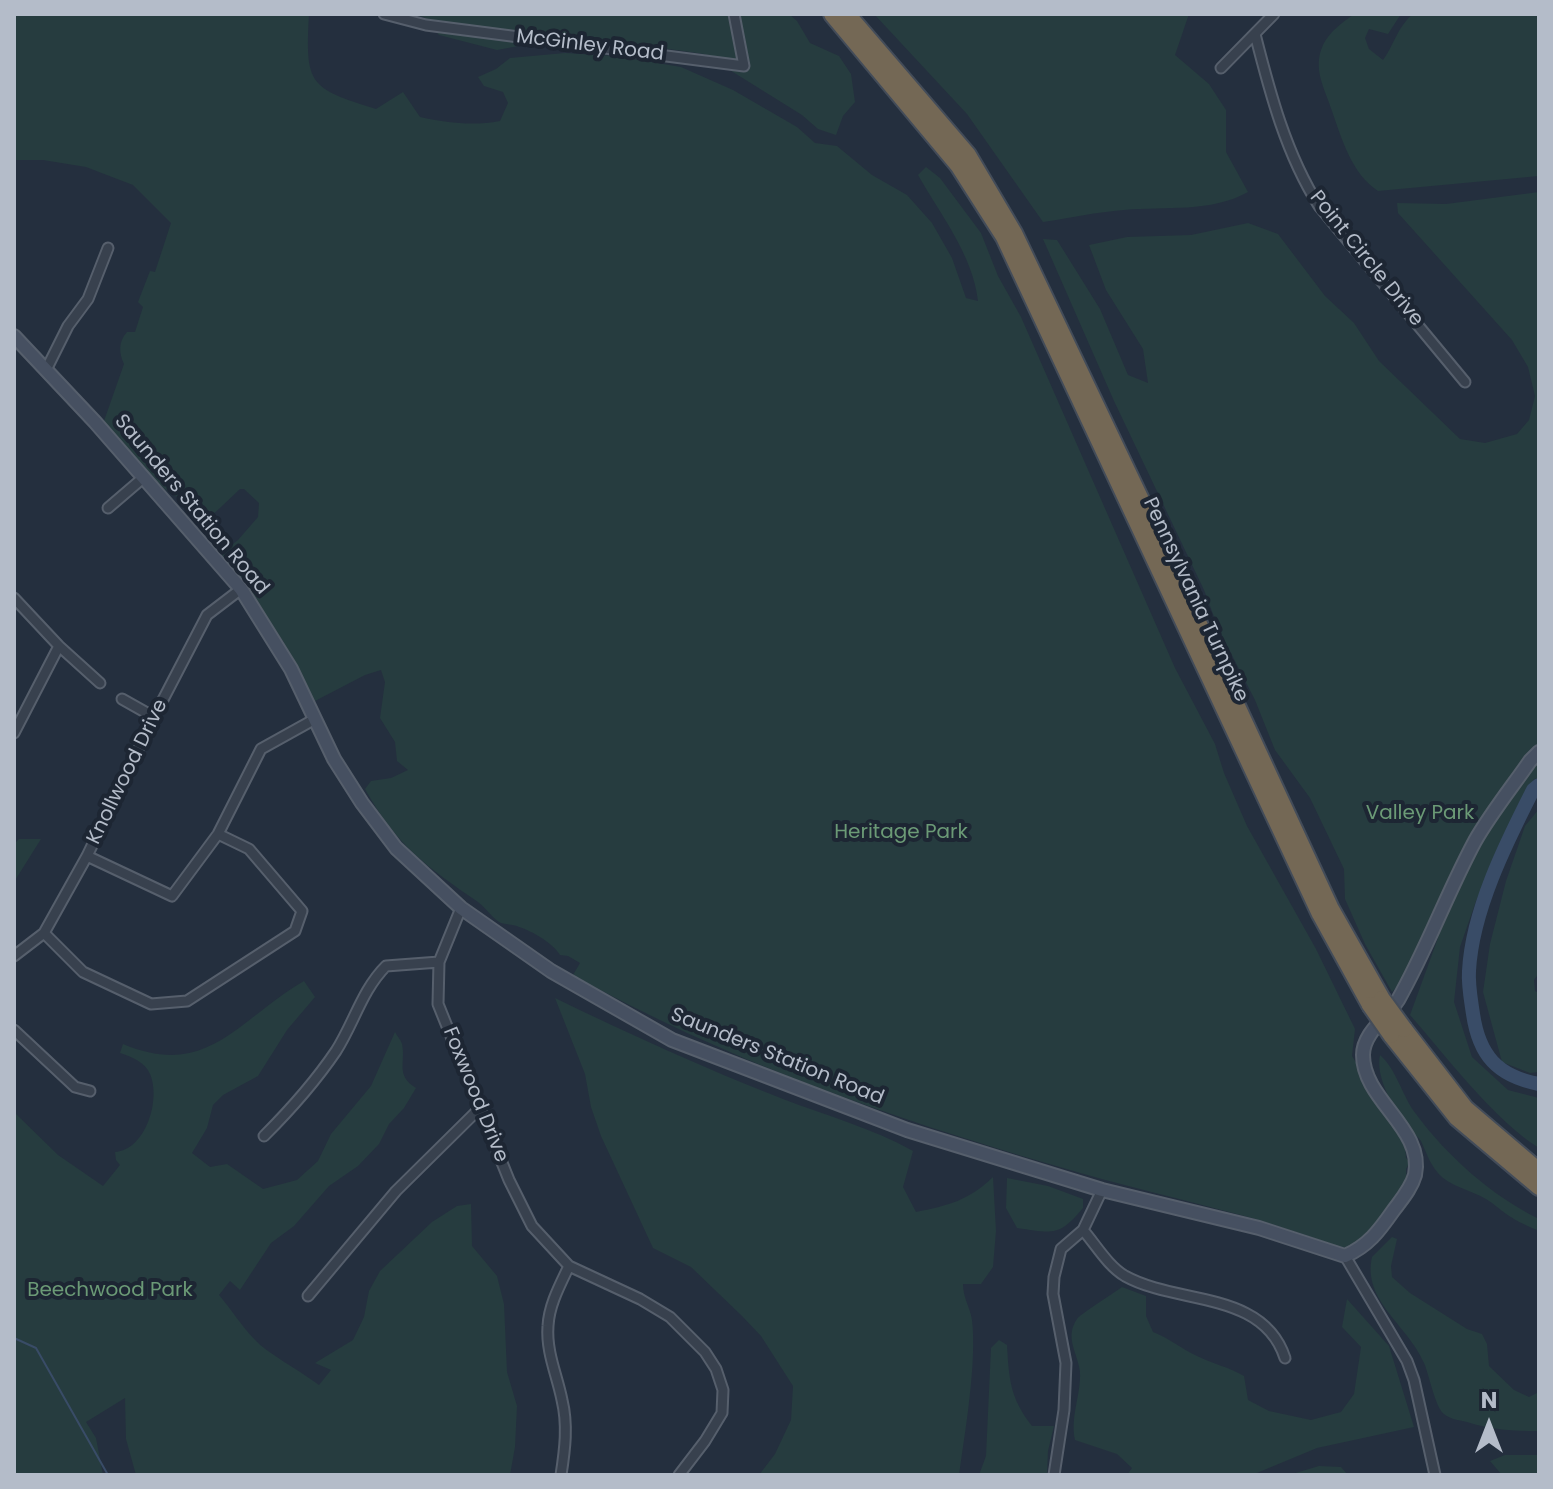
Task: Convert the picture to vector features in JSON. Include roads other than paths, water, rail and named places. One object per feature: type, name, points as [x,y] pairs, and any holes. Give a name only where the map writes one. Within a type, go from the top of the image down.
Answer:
[{"type":"highway","name":"Pennsylvania Turnpike","points":[[832,14],[958,165],[1004,237],[1320,914],[1376,1002],[1457,1118],[1539,1187]]},
{"type":"highway","name":"Pennsylvania Turnpike","points":[[847,14],[968,155],[1014,233],[1376,1002]]},
{"type":"highway","name":"Pennsylvania Turnpike","points":[[1397,1032],[1465,1108],[1539,1171]]},
{"type":"street","name":"McGinley Road","points":[[384,14],[426,25],[744,66],[734,14]]},
{"type":"street","points":[[1221,68],[1274,14]]},
{"type":"street","name":"Point Circle Drive","points":[[1255,34],[1275,108],[1308,189],[1465,382]]},
{"type":"street","points":[[46,370],[68,326],[88,299],[108,248]]},
{"type":"street","name":"Saunders Station Road","points":[[14,336],[241,589],[291,669],[334,759],[396,848],[461,908],[551,971],[672,1040],[907,1130],[1102,1190],[1259,1228],[1345,1256]]},
{"type":"street","points":[[108,508],[143,478]]},
{"type":"street","name":"Knollwood Drive","points":[[14,956],[44,933],[87,856],[207,615],[241,589]]},
{"type":"street","points":[[14,598],[59,646],[100,683]]},
{"type":"street","points":[[14,733],[59,646]]},
{"type":"street","points":[[122,699],[154,717]]},
{"type":"street","points":[[87,856],[172,896],[218,834],[261,749],[315,719]]},
{"type":"street","points":[[1435,1475],[1407,1361],[1345,1256],[1373,1238],[1415,1175],[1409,1140],[1373,1087],[1362,1054],[1367,1039],[1396,1002],[1477,838],[1539,752]]},
{"type":"street","points":[[44,933],[83,972],[151,1004],[187,1001],[295,931],[302,911],[249,849],[218,834]]},
{"type":"street","name":"Foxwood Drive","points":[[461,908],[439,962],[438,1004],[509,1180],[532,1226],[569,1266],[640,1299],[670,1317],[705,1352],[716,1369],[723,1390],[722,1413],[679,1475]]},
{"type":"street","points":[[264,1136],[289,1111],[337,1050],[371,981],[386,966],[439,962]]},
{"type":"street","points":[[14,1030],[75,1087],[90,1091]]},
{"type":"street","points":[[308,1296],[396,1191],[480,1108]]},
{"type":"street","points":[[1054,1475],[1064,1410],[1066,1363],[1053,1294],[1054,1277],[1061,1249],[1083,1230],[1102,1190]]},
{"type":"street","points":[[1083,1230],[1123,1275],[1241,1311],[1263,1323],[1280,1342],[1285,1358]]},
{"type":"street","points":[[561,1475],[566,1441],[565,1419],[549,1350],[548,1324],[555,1296],[569,1266]]},
{"type":"waterway","points":[[1539,785],[1533,790],[1512,832],[1483,901],[1476,925],[1469,976],[1476,1028],[1485,1052],[1501,1069],[1539,1084]]},
{"type":"waterway","points":[[14,1338],[36,1348],[108,1475]]},
{"type":"park label","name":"Valley Park","points":[[1420,814]]},
{"type":"park label","name":"Heritage Park","points":[[901,833]]},
{"type":"park label","name":"Beechwood Park","points":[[110,1291]]}]
